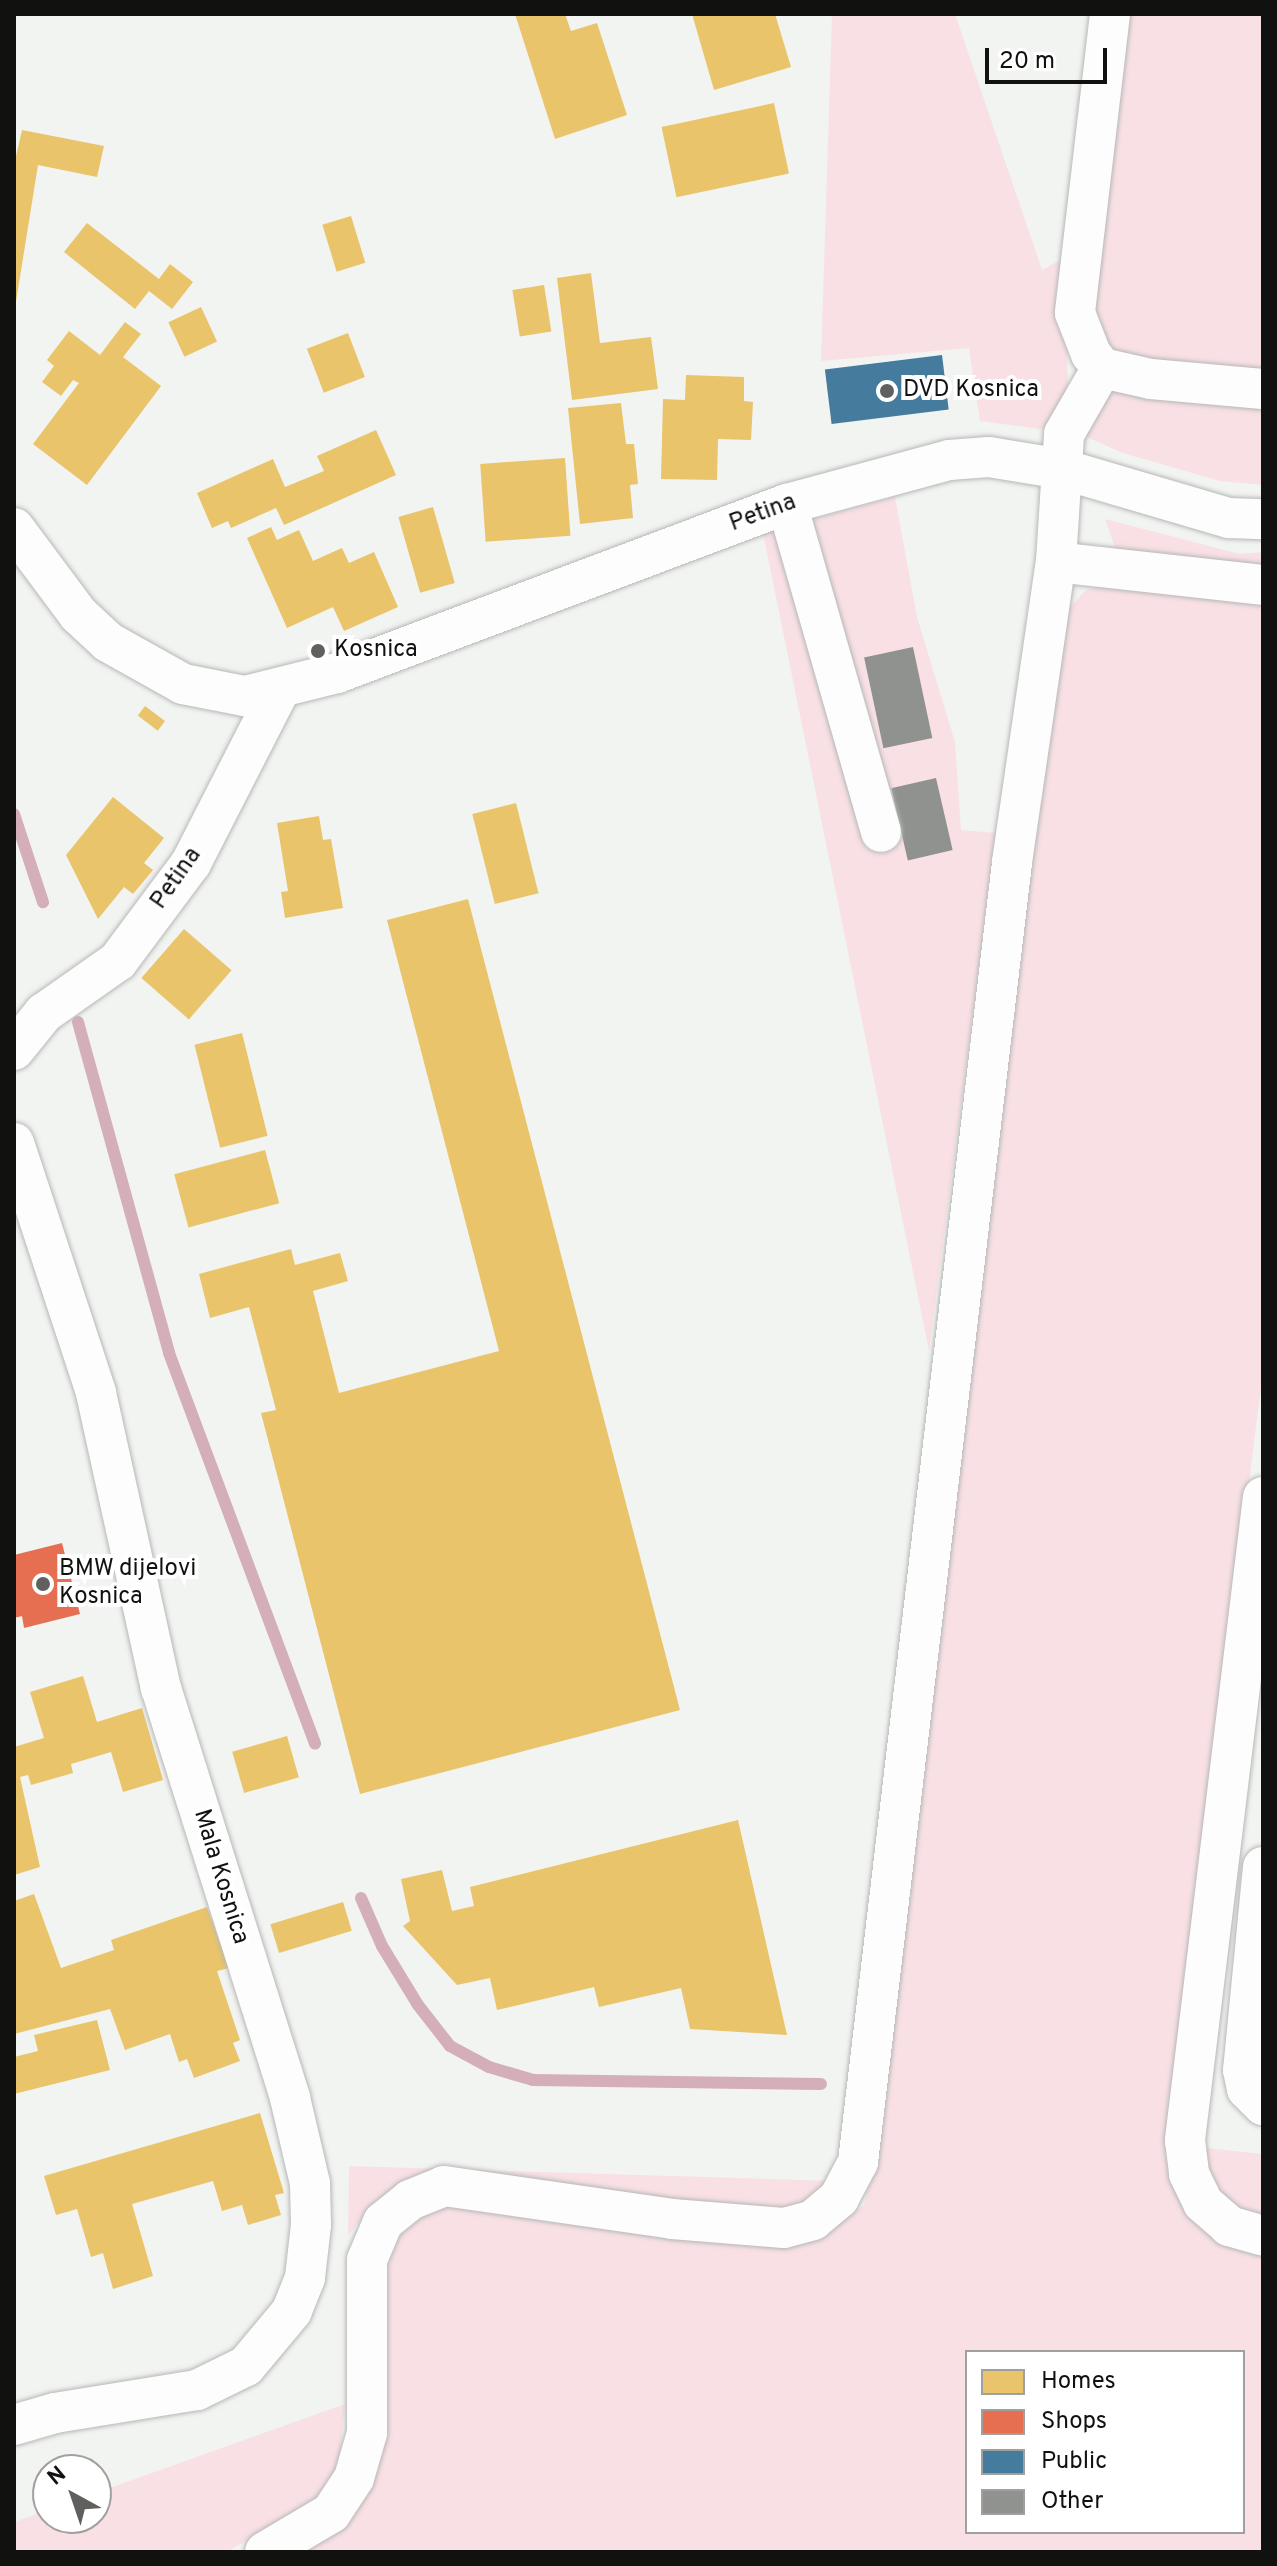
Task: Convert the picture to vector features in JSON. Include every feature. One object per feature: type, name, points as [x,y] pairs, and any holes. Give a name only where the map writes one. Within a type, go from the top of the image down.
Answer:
[{"type":"street","points":[[1102,368],[1075,313],[1110,14]]},
{"type":"street","points":[[1102,368],[1151,379],[1263,389]]},
{"type":"street","points":[[265,2552],[331,2513],[354,2478],[367,2433],[367,2260],[383,2222],[410,2200],[444,2186],[672,2219],[784,2228],[813,2220],[839,2198],[858,2162],[1012,862],[1056,562],[1056,501],[1064,434],[1102,368]]},
{"type":"street","name":"Petina","points":[[14,528],[78,614],[144,666],[214,693],[279,691],[787,504],[949,460],[989,457],[1062,469],[1229,518],[1263,519]]},
{"type":"street","points":[[787,504],[881,832]]},
{"type":"street","points":[[1056,562],[1263,585]]},
{"type":"street","name":"Petina","points":[[19,1031],[118,961],[217,818],[279,691]]},
{"type":"street","name":"Mala Kosnica","points":[[14,1143],[96,1393],[161,1688],[290,2098],[310,2183],[311,2225],[305,2278],[292,2311],[246,2366],[197,2390],[55,2413],[14,2425]]},
{"type":"street","points":[[1263,1497],[1185,2140],[1189,2174],[1203,2203],[1229,2226],[1263,2236]]},
{"type":"street","points":[[1263,1867],[1243,2070],[1247,2089],[1263,2105]]},
{"type":"shaded area","points":[[832,14],[955,14],[1042,270],[1064,258],[1068,389],[1048,430],[980,421],[969,348],[821,361]]},
{"type":"shaded area","points":[[1123,14],[1263,14],[1263,377],[1123,356],[1099,337],[1088,291]]},
{"type":"shaded area","points":[[1115,388],[1263,402],[1263,485],[1220,481],[1123,453],[1073,431]]},
{"type":"shaded area","points":[[895,497],[917,617],[955,742],[961,830],[996,833],[929,1351],[763,533]]},
{"type":"shaded area","points":[[1105,519],[1240,554],[1263,552],[1263,567],[1116,550]]},
{"type":"shaded area","points":[[1125,581],[1263,596],[1263,1371],[1169,2123],[1263,2251],[1263,2552],[292,2552],[336,2523],[378,2273],[389,2243],[428,2207],[462,2202],[823,2235],[864,2205],[881,2127],[1060,618],[1086,590]]},
{"type":"shaded area","points":[[1206,2148],[1263,2154],[1263,2223],[1237,2216],[1201,2171]]},
{"type":"shaded area","points":[[349,2166],[835,2181],[805,2210],[402,2184],[373,2204],[348,2236]]},
{"type":"shaded area","points":[[345,2404],[338,2471],[319,2501],[226,2552],[14,2552],[14,2522],[32,2516],[32,2534],[112,2534],[112,2487]]},
{"type":"building: Homes","points":[[515,14],[565,14],[571,31],[597,23],[627,115],[555,139]]},
{"type":"building: Homes","points":[[692,14],[775,14],[791,67],[714,90]]},
{"type":"building: Homes","points":[[774,103],[789,173],[676,197],[662,127]]},
{"type":"building: Homes","points":[[22,130],[104,146],[97,177],[38,165],[15,308],[14,165]]},
{"type":"building: Homes","points":[[351,216],[365,263],[337,272],[322,225]]},
{"type":"building: Homes","points":[[87,223],[159,279],[170,264],[193,282],[172,309],[149,291],[135,309],[64,252]]},
{"type":"building: Homes","points":[[591,273],[600,343],[651,337],[658,389],[572,400],[557,278]]},
{"type":"building: Homes","points":[[544,285],[551,331],[520,336],[512,290]]},
{"type":"building: Homes","points":[[201,307],[217,341],[184,357],[168,322]]},
{"type":"building: Homes","points":[[125,322],[141,334],[123,357],[161,386],[87,485],[33,444],[79,383],[73,380],[61,396],[42,382],[54,366],[47,360],[69,331],[100,355]]},
{"type":"building: Homes","points":[[348,333],[365,377],[324,393],[307,349]]},
{"type":"building: Homes","points":[[686,375],[744,377],[744,401],[753,402],[751,440],[718,439],[717,480],[661,479],[663,399],[685,400]]},
{"type":"building: Homes","points":[[621,403],[626,444],[634,444],[638,484],[630,485],[633,518],[580,524],[568,408]]},
{"type":"building: Homes","points":[[376,430],[396,475],[284,525],[276,508],[231,528],[228,521],[212,528],[197,493],[273,459],[285,487],[324,471],[317,456]]},
{"type":"building: Homes","points":[[565,458],[570,536],[486,542],[480,464]]},
{"type":"building: Homes","points":[[433,507],[455,583],[420,593],[398,517]]},
{"type":"building: Homes","points":[[271,527],[277,540],[299,530],[313,561],[342,548],[349,563],[374,552],[398,607],[344,631],[333,607],[287,628],[247,538]]},
{"type":"building: Homes","points":[[145,706],[165,721],[158,731],[138,716]]},
{"type":"building: Homes","points":[[113,797],[164,838],[144,863],[153,870],[133,894],[124,887],[98,919],[66,855]]},
{"type":"building: Homes","points":[[516,803],[538,893],[495,904],[472,814]]},
{"type":"building: Homes","points":[[319,816],[323,840],[331,839],[343,908],[285,918],[281,892],[288,891],[277,823]]},
{"type":"building: Homes","points":[[468,899],[680,1710],[360,1794],[261,1413],[276,1410],[249,1307],[210,1318],[199,1274],[291,1249],[295,1265],[340,1253],[348,1281],[313,1291],[339,1393],[499,1351],[387,920]]},
{"type":"building: Homes","points":[[184,929],[232,970],[189,1019],[141,978]]},
{"type":"building: Homes","points":[[242,1033],[268,1136],[220,1148],[194,1045]]},
{"type":"building: Homes","points":[[265,1150],[279,1203],[188,1227],[174,1174]]},
{"type":"building: Homes","points":[[83,1676],[97,1722],[142,1708],[163,1780],[123,1792],[111,1752],[71,1764],[73,1773],[31,1785],[28,1775],[20,1777],[40,1867],[14,1875],[14,1747],[44,1738],[30,1692]]},
{"type":"building: Homes","points":[[287,1736],[299,1777],[244,1793],[232,1752]]},
{"type":"building: Homes","points":[[738,1820],[787,2035],[690,2029],[681,1988],[599,2007],[594,1987],[497,2010],[490,1978],[457,1985],[403,1926],[410,1921],[401,1879],[442,1870],[452,1911],[474,1906],[470,1887]]},
{"type":"building: Homes","points":[[34,1894],[61,1968],[114,1950],[111,1940],[207,1907],[229,1968],[217,1971],[240,2040],[233,2043],[240,2061],[194,2078],[187,2059],[179,2062],[170,2034],[125,2050],[110,2009],[14,2034],[14,1901]]},
{"type":"building: Homes","points":[[343,1902],[352,1931],[279,1953],[270,1924]]},
{"type":"building: Homes","points":[[97,2020],[110,2070],[14,2094],[14,2057],[38,2051],[34,2035]]},
{"type":"building: Homes","points":[[260,2113],[284,2193],[275,2195],[281,2215],[248,2225],[242,2205],[222,2211],[213,2181],[132,2204],[153,2276],[113,2289],[103,2253],[91,2257],[77,2209],[56,2215],[44,2176]]},
{"type":"building: Shops","name":"BMW dijelovi Kosnica","points":[[62,1543],[80,1614],[24,1628],[22,1616],[14,1618],[14,1555]]},
{"type":"building: Public","name":"DVD Kosnica","points":[[942,355],[949,410],[832,424],[825,369]]},
{"type":"building: Other","points":[[913,647],[932,738],[883,748],[864,657]]},
{"type":"building: Other","points":[[936,778],[953,850],[908,860],[891,788]]},
{"type":"waterway","points":[[14,814],[43,902]]},
{"type":"waterway","points":[[78,1022],[169,1353],[315,1744]]},
{"type":"waterway","points":[[361,1898],[382,1946],[418,2005],[450,2046],[489,2067],[533,2080],[821,2084]]},
{"type":"place","name":"DVD Kosnica","points":[[887,391]]},
{"type":"place","name":"Kosnica","points":[[318,651]]},
{"type":"place","name":"BMW dijelovi Kosnica","points":[[43,1584]]}]
